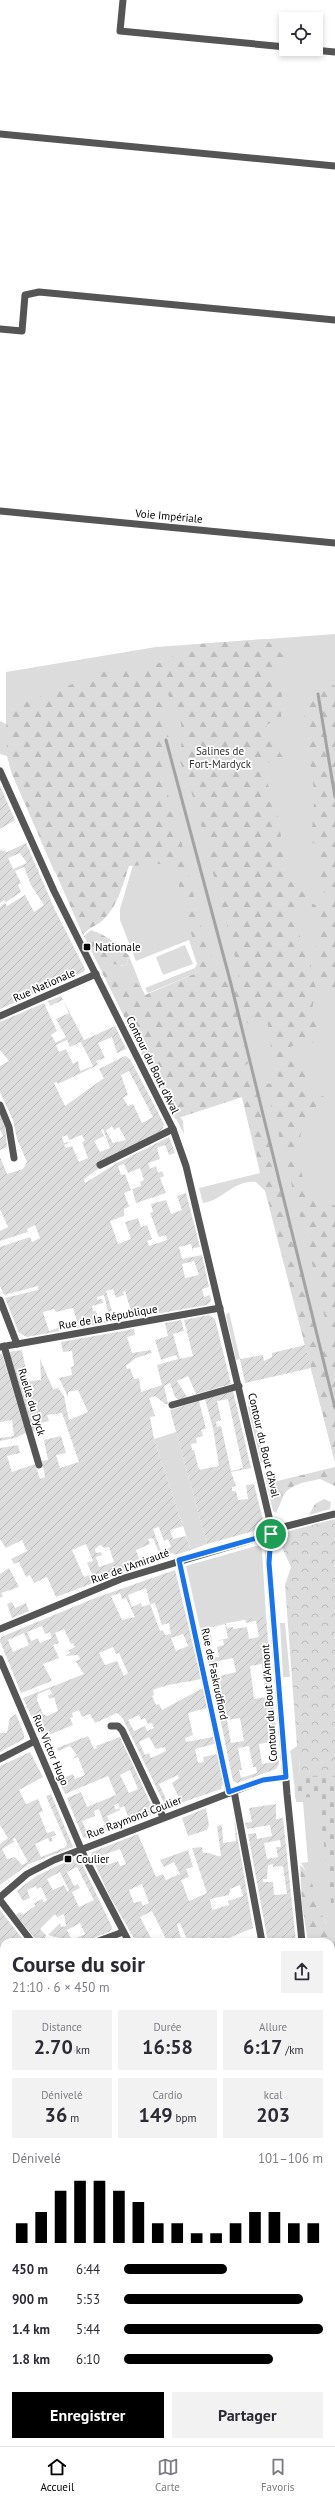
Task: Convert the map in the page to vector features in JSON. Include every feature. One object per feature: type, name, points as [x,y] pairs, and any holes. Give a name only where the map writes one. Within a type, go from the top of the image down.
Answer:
[{"type":"street","points":[[123,0],[120,32],[279,46]]},
{"type":"street","points":[[323,51],[335,52]]},
{"type":"street","points":[[0,134],[335,166]]},
{"type":"street","points":[[0,329],[22,331],[25,295],[39,292],[335,320]]},
{"type":"street","name":"Voie Impériale","points":[[0,511],[335,543]]},
{"type":"street","name":"Contour du Bout d'Aval","points":[[0,771],[49,879],[173,1129],[186,1166],[271,1532]]},
{"type":"street","name":"Rue Nationale","points":[[0,1016],[96,974]]},
{"type":"street","points":[[0,1105],[9,1127],[14,1158]]},
{"type":"street","points":[[100,1165],[173,1129]]},
{"type":"street","points":[[0,1300],[17,1344]]},
{"type":"street","name":"Rue de la République","points":[[2,1346],[220,1308]]},
{"type":"street","name":"Ruelle du Dyck","points":[[2,1346],[39,1465]]},
{"type":"street","name":"Contour du Bout d'Aval","points":[[172,1405],[238,1386]]},
{"type":"street","name":"Rue de l'Amirauté","points":[[0,1629],[114,1582],[179,1560],[335,1514]]},
{"type":"street","name":"Contour du Bout d'Amont","points":[[271,1532],[269,1563],[286,1777],[302,1938]]},
{"type":"street","name":"Rue de Faskrudfiord","points":[[179,1560],[232,1792],[261,1938]]},
{"type":"street","name":"Rue Victor Hugo","points":[[0,1659],[81,1849],[127,1938]]},
{"type":"street","points":[[111,1726],[118,1726],[122,1730],[163,1817]]},
{"type":"street","points":[[0,1759],[35,1741]]},
{"type":"street","name":"Rue Raymond Coulier","points":[[0,1897],[33,1870],[81,1849],[263,1780],[286,1777]]},
{"type":"street","points":[[0,1900],[29,1938]]},
{"type":"street","points":[[107,1938],[123,1932]]},
{"type":"green space","name":"Salines de Fort-Mardyck","points":[[335,634],[335,1462],[265,1191],[256,1182],[248,1182],[235,1187],[217,1198],[203,1203],[199,1188],[260,1173],[242,1097],[180,1117],[183,1121],[184,1134],[138,1046],[111,964],[126,966],[129,956],[147,1001],[201,971],[148,993],[145,988],[195,968],[197,964],[189,940],[136,961],[120,920],[120,909],[133,865],[54,871],[12,774],[7,756],[0,754],[0,721],[6,724],[6,672],[156,647]]},
{"type":"green space","name":"Salines de Fort-Mardyck","points":[[265,639],[284,656],[274,684],[282,693],[281,718],[266,725],[272,741],[284,759],[283,766],[270,762],[252,766],[266,778],[279,821],[283,855],[289,880],[311,897],[298,908],[293,918],[310,962],[316,990],[311,1014],[323,1031],[317,1042],[297,1043],[286,1050],[296,1063],[306,1066],[308,1088],[315,1097],[324,1096],[303,1129],[298,1150],[299,1161],[306,1188],[335,1206],[335,1462],[242,1097],[175,1119],[84,936],[91,930],[107,937],[121,947],[129,956],[126,966],[111,964],[117,977],[134,981],[143,990],[145,995],[201,971],[173,863],[129,866],[113,908],[103,920],[83,935],[12,774],[7,754],[6,710],[108,670],[148,668],[199,644]],"holes":[[[149,689],[165,690],[177,711],[180,718],[182,734],[180,750],[168,736],[164,725],[163,707]],[[171,743],[179,759],[192,795],[230,934],[239,981],[232,984],[217,969],[204,941],[181,840],[166,788],[164,761]],[[240,1019],[255,1027],[267,1019],[273,1061],[278,1077],[277,1083],[265,1084],[245,1078],[242,1072],[243,1066],[251,1062]],[[258,1093],[269,1097],[315,1275],[328,1332],[326,1344],[320,1351]]]},
{"type":"green space","points":[[324,685],[334,685],[335,688],[335,997],[322,988],[315,948],[324,929],[311,919],[312,904],[329,908],[330,896],[317,888],[319,848],[310,840],[314,797],[304,725],[306,703],[310,692]]},
{"type":"green space","points":[[0,786],[15,820],[0,829]]},
{"type":"green space","points":[[26,843],[55,910],[85,969],[84,972],[0,1009],[0,907],[5,903],[7,906],[25,895],[34,912],[44,905],[31,885],[24,867],[15,871],[21,883],[18,885],[21,892],[6,902],[4,900],[0,903],[0,850],[7,852]],"holes":[[[20,853],[27,863],[13,869],[8,858]]]},
{"type":"green space","points":[[185,945],[193,964],[163,975],[156,957]]},
{"type":"green space","points":[[61,996],[84,1040],[115,1026],[126,1049],[117,1053],[112,1037],[98,1043],[105,1058],[96,1061],[98,1065],[58,1084],[57,1082],[54,1083],[65,1106],[104,1078],[99,1069],[125,1056],[130,1059],[164,1124],[162,1130],[98,1162],[101,1167],[84,1179],[85,1183],[117,1163],[169,1137],[175,1153],[169,1155],[165,1145],[157,1148],[160,1159],[148,1163],[150,1169],[156,1166],[158,1173],[162,1171],[164,1176],[160,1178],[166,1193],[136,1203],[124,1209],[124,1216],[110,1221],[118,1244],[131,1239],[125,1222],[138,1218],[141,1227],[147,1225],[152,1239],[147,1241],[149,1246],[167,1240],[166,1235],[159,1237],[150,1213],[153,1212],[151,1204],[166,1200],[171,1214],[182,1210],[177,1196],[186,1193],[200,1247],[193,1248],[193,1252],[191,1244],[179,1247],[182,1259],[202,1255],[209,1287],[202,1289],[204,1297],[210,1295],[211,1301],[207,1305],[133,1318],[125,1291],[123,1292],[124,1295],[116,1298],[113,1289],[106,1291],[112,1311],[108,1312],[104,1295],[97,1297],[97,1300],[102,1299],[103,1303],[92,1306],[93,1311],[96,1311],[99,1322],[114,1319],[115,1321],[27,1337],[19,1333],[5,1298],[38,1290],[38,1286],[4,1295],[0,1286],[0,1247],[30,1237],[32,1242],[40,1238],[35,1225],[27,1229],[28,1232],[0,1241],[0,1231],[8,1227],[0,1209],[0,1157],[7,1174],[23,1169],[27,1162],[17,1139],[13,1120],[0,1092],[0,1066],[9,1061],[0,1050],[0,1022],[44,1003],[57,1031],[51,1035],[56,1043],[66,1037],[56,1019],[69,1013],[63,1000],[50,1006],[48,1001]],"holes":[[[67,1040],[70,1047],[81,1042],[93,1066],[80,1071],[78,1061],[73,1064],[66,1049],[59,1052],[56,1045]],[[129,1071],[153,1117],[142,1123],[133,1104],[128,1106],[123,1098],[128,1095],[121,1075]],[[112,1126],[114,1130],[119,1127],[126,1140],[113,1143],[106,1131]],[[103,1129],[110,1148],[100,1152],[94,1141],[104,1136],[101,1130]],[[67,1135],[69,1140],[82,1135],[85,1141],[82,1142],[88,1158],[79,1162],[72,1146],[66,1148],[64,1145],[70,1142],[64,1143],[62,1137]],[[124,1164],[128,1173],[140,1168],[144,1180],[140,1182],[141,1186],[132,1189],[136,1203],[129,1206],[124,1193],[131,1190],[125,1174],[121,1175],[118,1166]],[[194,1261],[199,1275],[185,1278],[182,1264]],[[73,1308],[77,1321],[49,1331],[43,1312],[54,1309],[56,1312]]]},
{"type":"green space","points":[[0,1114],[5,1127],[7,1147],[0,1150],[0,1138],[3,1136],[0,1129]]},
{"type":"green space","points":[[229,1312],[240,1359],[236,1360],[226,1315]]},
{"type":"green space","points":[[209,1315],[215,1319],[231,1384],[196,1394],[188,1376],[177,1381],[187,1397],[179,1400],[175,1397],[170,1383],[164,1386],[168,1404],[165,1404],[155,1396],[149,1398],[155,1416],[150,1417],[154,1439],[183,1526],[170,1530],[173,1539],[186,1536],[191,1550],[174,1555],[173,1553],[56,1597],[47,1577],[34,1583],[30,1575],[26,1577],[19,1562],[14,1564],[11,1559],[27,1551],[22,1540],[6,1548],[0,1539],[0,1448],[18,1445],[20,1453],[7,1456],[12,1472],[35,1464],[40,1479],[45,1477],[42,1461],[48,1460],[44,1440],[61,1436],[66,1453],[56,1455],[60,1468],[79,1462],[62,1413],[47,1415],[49,1421],[41,1423],[43,1429],[33,1432],[9,1352],[22,1350],[28,1381],[41,1380],[40,1359],[53,1389],[58,1388],[64,1396],[69,1420],[88,1412],[78,1390],[68,1392],[68,1397],[59,1378],[72,1375],[71,1367],[74,1366],[72,1351],[63,1352],[61,1342],[134,1329],[135,1335],[127,1337],[132,1353],[151,1350],[152,1353],[136,1358],[126,1366],[127,1369],[130,1368],[134,1379],[139,1378],[141,1392],[162,1385],[157,1365],[178,1359],[176,1355],[161,1360],[155,1340],[168,1336],[165,1323],[181,1320],[184,1331],[173,1334],[180,1359],[193,1356],[184,1320]],"holes":[[[159,1527],[164,1541],[168,1539],[171,1547],[161,1551],[153,1529]],[[153,1538],[159,1553],[140,1561],[136,1550],[150,1544],[148,1539]],[[86,1544],[93,1561],[87,1563],[92,1574],[84,1577],[72,1550]],[[100,1545],[105,1548],[109,1547],[114,1562],[99,1567],[96,1557],[102,1555],[101,1552],[96,1553],[95,1549]]]},
{"type":"green space","points":[[305,1345],[311,1368],[245,1383],[240,1359],[263,1355],[264,1361],[272,1357],[272,1353]]},
{"type":"green space","points":[[0,1354],[2,1354],[26,1433],[15,1438],[0,1441],[0,1438],[14,1436],[12,1420],[0,1422]]},
{"type":"green space","points":[[233,1391],[251,1468],[231,1472],[236,1486],[232,1487],[232,1491],[236,1491],[238,1500],[248,1499],[246,1485],[254,1484],[264,1524],[261,1529],[207,1544],[170,1410],[199,1401],[206,1429],[201,1430],[203,1436],[196,1438],[197,1443],[191,1444],[192,1450],[194,1450],[199,1470],[219,1466],[213,1428],[205,1399]],"holes":[[[228,1399],[243,1468],[231,1471],[221,1426],[217,1427],[216,1422],[221,1420],[217,1401]]]},
{"type":"green space","points":[[250,1406],[265,1462],[261,1462],[248,1407]]},
{"type":"green space","points":[[176,1432],[207,1544],[191,1550],[154,1439]]},
{"type":"green space","points":[[335,1467],[335,1486],[320,1479],[293,1486],[285,1493],[283,1497],[269,1483]]},
{"type":"green space","points":[[267,1472],[269,1483],[283,1497],[276,1513],[273,1511],[264,1473]]},
{"type":"green space","points":[[324,1499],[331,1502],[330,1509],[309,1515],[315,1504]]},
{"type":"green space","points":[[335,1519],[335,1777],[300,1777],[299,1755],[291,1755],[290,1751],[297,1746],[285,1585],[291,1567],[281,1545],[282,1533]]},
{"type":"green space","points":[[260,1546],[262,1550],[266,1616],[200,1628],[186,1566]]},
{"type":"green space","points":[[9,1568],[19,1587],[1,1593],[3,1596],[0,1598],[0,1574]]},
{"type":"green space","points":[[175,1570],[201,1679],[171,1684],[153,1690],[154,1695],[152,1696],[156,1705],[159,1704],[162,1710],[203,1688],[207,1708],[188,1713],[193,1735],[185,1738],[186,1742],[213,1737],[214,1744],[195,1749],[198,1763],[204,1762],[203,1757],[217,1754],[223,1783],[221,1789],[169,1807],[164,1803],[122,1717],[117,1713],[95,1723],[90,1714],[82,1717],[79,1710],[72,1713],[73,1717],[70,1718],[73,1725],[46,1736],[35,1725],[23,1698],[84,1674],[74,1659],[76,1661],[80,1659],[78,1655],[65,1656],[70,1653],[69,1651],[64,1653],[75,1647],[73,1643],[71,1644],[64,1629],[55,1633],[59,1643],[53,1645],[59,1658],[43,1664],[52,1681],[21,1693],[0,1641],[1,1637],[95,1598]],"holes":[[[146,1588],[150,1604],[142,1607],[141,1603],[132,1607],[128,1595]],[[120,1593],[122,1599],[126,1598],[135,1617],[122,1620],[111,1596]],[[155,1603],[162,1625],[169,1623],[171,1634],[165,1635],[163,1630],[160,1631],[150,1604]],[[42,1626],[45,1634],[50,1632],[52,1638],[40,1643],[38,1638],[31,1641],[27,1632]],[[24,1633],[29,1645],[13,1652],[8,1640]],[[183,1634],[188,1646],[176,1651],[171,1638]],[[113,1647],[116,1654],[119,1653],[128,1673],[124,1676],[117,1661],[105,1665],[99,1653]],[[50,1689],[52,1694],[48,1695],[49,1699],[54,1697],[58,1711],[47,1716],[43,1714],[37,1700],[38,1694]],[[139,1715],[141,1720],[145,1718],[148,1724],[152,1723],[154,1728],[147,1731],[145,1726],[134,1731],[128,1720]],[[149,1737],[156,1749],[165,1747],[166,1751],[151,1758],[149,1753],[145,1755],[139,1742]],[[178,1775],[179,1778],[172,1783],[179,1798],[168,1803],[159,1784]]]},
{"type":"green space","points":[[12,1602],[15,1608],[26,1603],[29,1611],[12,1618],[7,1604]]},
{"type":"green space","points":[[266,1616],[279,1764],[276,1769],[237,1783],[233,1781],[212,1678],[236,1672],[233,1658],[208,1663],[200,1628],[226,1623],[227,1628],[233,1627],[233,1629],[247,1627],[249,1639],[259,1637],[256,1621],[246,1623],[245,1619]],"holes":[[[225,1624],[228,1638],[216,1641],[223,1640],[224,1645],[217,1647],[219,1657],[209,1657],[206,1643],[212,1641],[210,1632],[205,1633],[204,1629]],[[262,1664],[266,1697],[254,1699],[250,1666]],[[240,1718],[244,1741],[231,1743],[227,1720]],[[271,1742],[274,1762],[262,1764],[259,1744]],[[249,1746],[253,1767],[256,1767],[257,1773],[241,1778],[239,1770],[242,1770],[238,1748]]]},
{"type":"green space","points":[[280,1623],[285,1623],[290,1677],[283,1677]]},
{"type":"green space","points":[[16,1714],[24,1734],[24,1739],[0,1752],[0,1733],[7,1733],[10,1718]]},
{"type":"green space","points":[[88,1736],[94,1749],[97,1748],[96,1746],[120,1737],[154,1811],[150,1816],[87,1838],[83,1837],[67,1798],[81,1792],[87,1807],[116,1795],[108,1776],[65,1794],[59,1780],[73,1774],[75,1779],[85,1775],[78,1757],[72,1759],[77,1755],[70,1746],[58,1751],[57,1748]],"holes":[[[130,1770],[138,1789],[129,1793],[120,1775]],[[118,1803],[120,1808],[124,1806],[129,1819],[111,1826],[107,1816],[120,1810],[119,1808],[116,1810],[114,1805]],[[99,1809],[105,1825],[87,1832],[82,1821],[95,1816],[94,1811]]]},
{"type":"green space","points":[[30,1752],[43,1777],[19,1790],[26,1804],[38,1799],[43,1811],[39,1813],[47,1833],[54,1831],[56,1835],[51,1837],[53,1841],[50,1842],[48,1838],[35,1844],[41,1857],[66,1847],[67,1844],[46,1796],[51,1794],[73,1847],[29,1864],[0,1885],[0,1844],[8,1838],[0,1825],[0,1766]],"holes":[[[15,1838],[28,1862],[22,1865],[15,1857],[7,1859],[2,1849],[14,1842],[13,1839]]]},
{"type":"green space","points":[[299,1754],[300,1777],[335,1777],[294,1784],[291,1755]]},
{"type":"green space","points":[[294,1777],[335,1777],[335,1914],[332,1911],[319,1803],[312,1797],[295,1798]]},
{"type":"green space","points":[[295,1792],[313,1792],[335,1801],[335,1938],[312,1938],[327,1924],[319,1910],[309,1878],[301,1863],[308,1862],[303,1802],[296,1802]]},
{"type":"green space","points":[[276,1804],[276,1819],[283,1818],[296,1938],[267,1938],[248,1834],[256,1833],[257,1839],[272,1836],[270,1825],[247,1829],[245,1823],[252,1822],[249,1808]],"holes":[[[280,1840],[281,1847],[276,1847],[278,1857],[267,1859],[264,1843]],[[273,1864],[273,1867],[283,1866],[287,1894],[274,1895],[273,1882],[263,1882],[263,1879],[267,1879],[268,1865]]]},
{"type":"green space","points":[[206,1808],[209,1825],[207,1830],[188,1836],[182,1818]]},
{"type":"green space","points":[[234,1817],[253,1928],[229,1938],[186,1938],[180,1923],[177,1924],[181,1938],[166,1938],[152,1911],[140,1917],[151,1938],[134,1938],[109,1895],[91,1855],[92,1852],[138,1834],[156,1877],[163,1874],[166,1880],[180,1874],[174,1862],[164,1867],[160,1860],[188,1850],[193,1867],[186,1869],[189,1877],[181,1880],[189,1901],[207,1893],[192,1848],[202,1847],[203,1853],[221,1856],[217,1826],[222,1825],[223,1843],[236,1841]],"holes":[[[120,1849],[126,1864],[120,1866],[118,1861],[107,1865],[103,1855]],[[142,1884],[149,1903],[143,1906],[141,1901],[134,1903],[129,1890]],[[240,1885],[243,1896],[228,1901],[229,1905],[212,1910],[210,1899],[229,1895],[230,1889]]]},
{"type":"green space","points":[[72,1859],[81,1862],[112,1927],[111,1931],[93,1938],[76,1938],[85,1934],[80,1923],[67,1930],[71,1938],[59,1938],[48,1935],[60,1923],[61,1927],[66,1926],[64,1914],[57,1917],[55,1914],[40,1929],[46,1935],[45,1938],[35,1938],[16,1915],[20,1912],[22,1915],[35,1906],[34,1903],[42,1899],[44,1902],[47,1900],[41,1887],[37,1889],[36,1886],[27,1890],[30,1898],[23,1901],[17,1891],[36,1876]],"holes":[[[77,1867],[94,1900],[79,1907],[72,1892],[80,1888],[78,1884],[74,1886],[67,1872]],[[60,1872],[69,1891],[68,1892],[64,1885],[53,1890],[47,1879]]]},
{"type":"green space","points":[[300,1865],[306,1871],[310,1879],[319,1908],[328,1926],[335,1933],[335,1938],[307,1938],[302,1904]]},
{"type":"green space","points":[[0,1910],[22,1938],[0,1938]]},
{"type":"waterway","points":[[318,694],[335,797]]},
{"type":"waterway","points":[[166,740],[231,984],[335,1408]]},
{"type":"place","name":"Nationale","points":[[87,947]]},
{"type":"place","name":"Coulier","points":[[68,1859]]},
{"type":"route","points":[[271,1534],[269,1563],[286,1777],[263,1780],[229,1792],[179,1560],[271,1534]]}]
